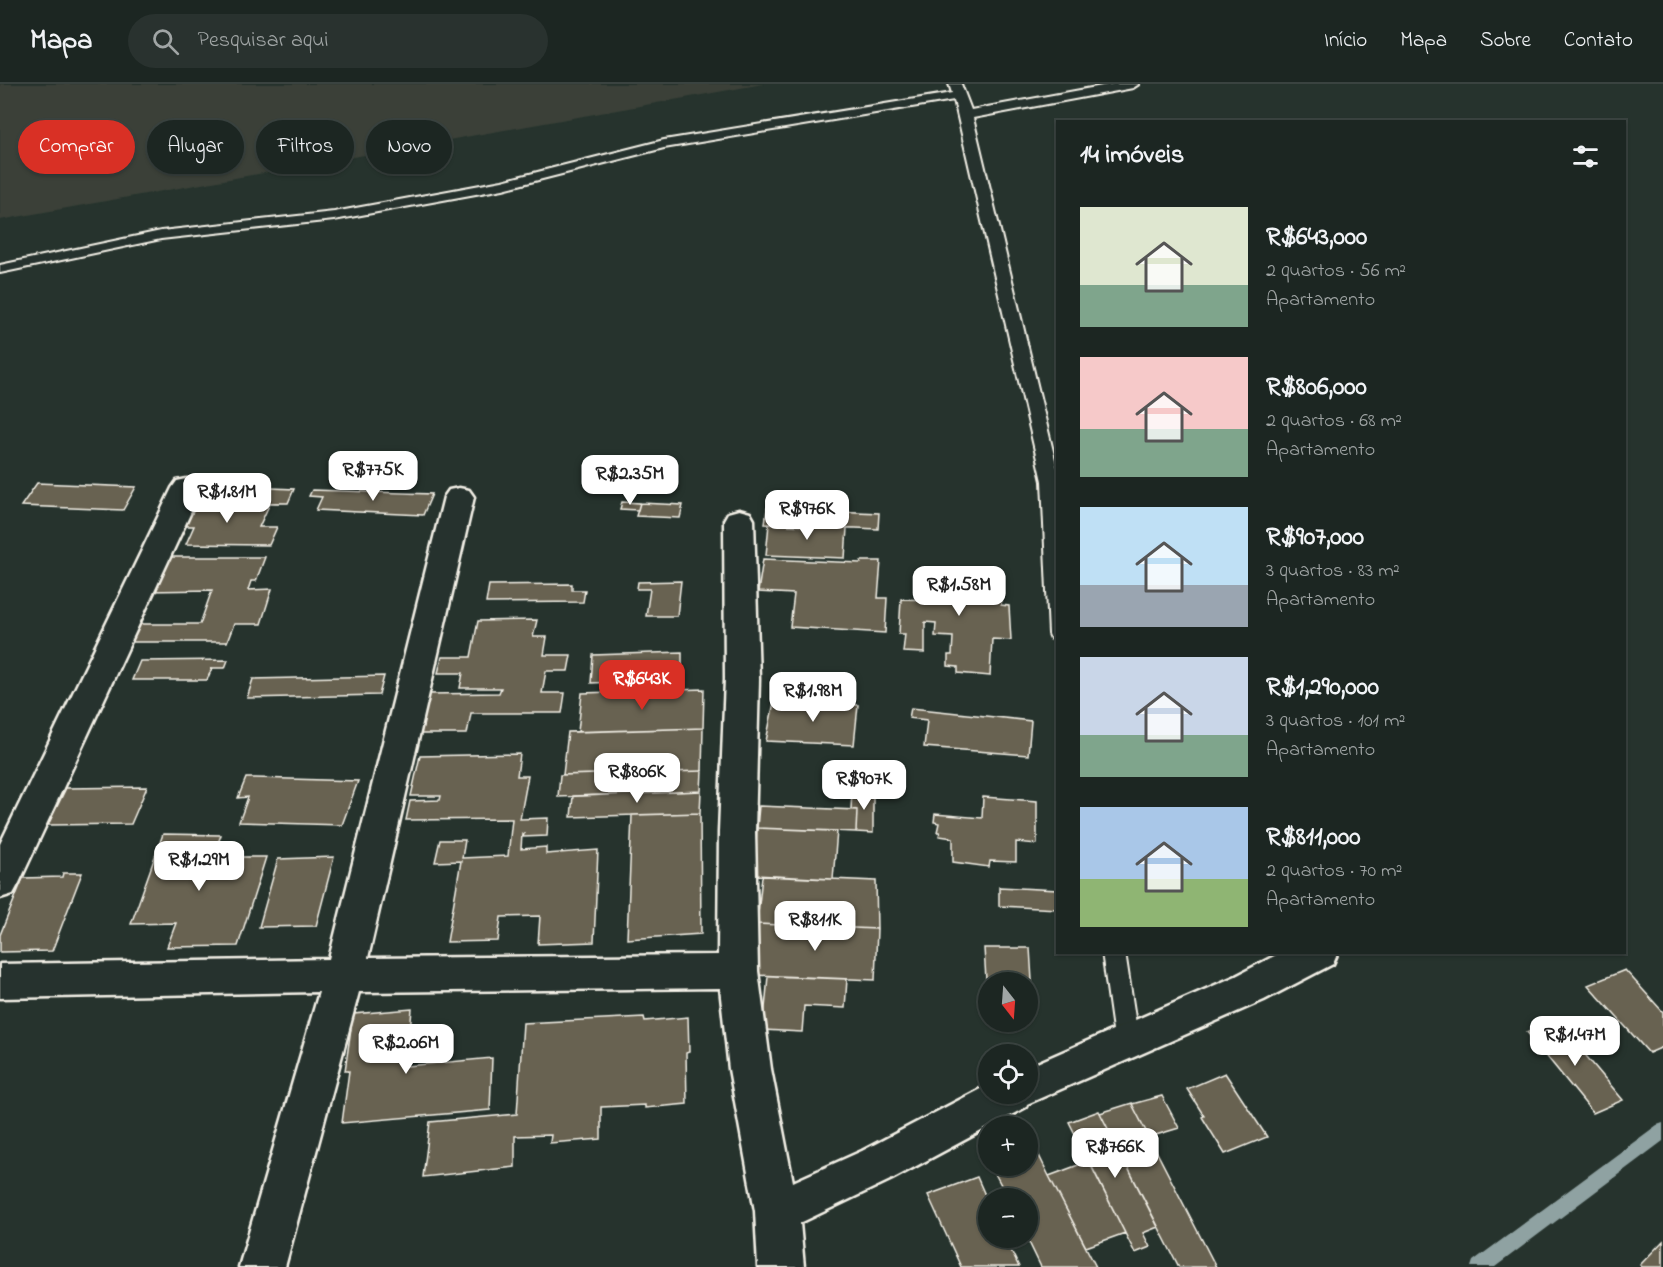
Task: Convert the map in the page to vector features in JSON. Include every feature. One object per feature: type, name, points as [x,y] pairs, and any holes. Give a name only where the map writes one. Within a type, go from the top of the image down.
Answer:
[{"type":"street","points":[[0,883],[187,488]]},
{"type":"street","points":[[262,1267],[344,975],[459,497]]},
{"type":"street","points":[[739,520],[742,679],[737,832],[738,971],[750,1069],[777,1211],[781,1267]]},
{"type":"street","points":[[1038,1082],[1250,988],[1315,954]]},
{"type":"street","points":[[0,981],[738,971]]},
{"type":"street","points":[[777,1211],[877,1165],[992,1104]]},
{"type":"lane","points":[[966,115],[1133,84]]},
{"type":"lane","points":[[0,269],[161,235],[334,216],[469,192],[664,144],[957,90],[966,115],[1051,481],[1056,590]]},
{"type":"lane","points":[[1113,954],[1126,1044]]},
{"type":"shaded area","points":[[0,84],[763,84],[452,139],[452,120],[366,120],[366,155],[354,157],[354,120],[256,120],[256,174],[258,174],[0,220]]},
{"type":"building","points":[[37,483],[136,487],[123,510],[21,506]]},
{"type":"building","points":[[196,485],[294,489],[288,503],[189,502]]},
{"type":"building","points":[[312,490],[432,494],[423,515],[316,510],[322,497],[309,496]]},
{"type":"building","points":[[187,502],[270,503],[259,527],[277,527],[269,545],[186,544],[194,526],[177,526]]},
{"type":"building","points":[[622,502],[640,503],[638,510],[620,509]]},
{"type":"building","points":[[640,503],[683,505],[680,518],[636,516]]},
{"type":"building","points":[[767,508],[879,513],[878,529],[765,524]]},
{"type":"building","points":[[769,524],[847,528],[845,558],[766,555]]},
{"type":"building","points":[[162,557],[265,557],[256,581],[251,581],[248,590],[272,589],[261,624],[234,624],[227,642],[124,642],[133,624],[200,624],[212,590],[148,591]]},
{"type":"building","points":[[763,559],[861,563],[861,561],[881,561],[878,598],[887,598],[885,633],[790,627],[794,594],[758,592]]},
{"type":"building","points":[[930,568],[1002,573],[1001,605],[1009,606],[1011,640],[992,639],[990,676],[958,673],[958,667],[948,666],[948,655],[952,655],[953,637],[935,636],[936,623],[925,622],[925,653],[903,652],[905,634],[899,634],[901,599],[928,600]]},
{"type":"building","points":[[681,581],[677,616],[646,616],[650,589],[637,589],[638,582]]},
{"type":"building","points":[[572,584],[572,590],[585,590],[583,602],[486,603],[489,585]]},
{"type":"building","points":[[537,620],[533,637],[547,637],[544,655],[571,655],[568,671],[546,671],[542,693],[565,693],[562,713],[471,713],[467,734],[420,734],[429,694],[499,693],[501,688],[460,688],[463,673],[438,673],[442,657],[471,657],[478,621]]},
{"type":"building","points":[[682,652],[682,679],[591,683],[593,655]]},
{"type":"building","points":[[228,660],[225,668],[212,668],[207,680],[132,680],[140,661]]},
{"type":"building","points":[[384,676],[379,695],[247,698],[253,679]]},
{"type":"building","points":[[704,689],[703,728],[578,732],[582,693]]},
{"type":"building","points":[[774,702],[858,705],[854,745],[766,741]]},
{"type":"building","points":[[911,708],[1031,721],[1028,755],[924,747],[927,720],[909,718]]},
{"type":"building","points":[[703,728],[702,771],[563,775],[568,732]]},
{"type":"building","points":[[520,754],[517,776],[528,776],[520,819],[548,818],[547,836],[523,837],[524,834],[522,834],[521,849],[546,847],[546,854],[598,850],[594,942],[538,944],[540,916],[501,917],[498,941],[447,942],[461,861],[435,862],[440,840],[465,840],[462,858],[508,856],[512,819],[406,820],[410,801],[440,800],[441,796],[411,796],[420,756]]},
{"type":"building","points":[[702,771],[701,791],[558,797],[560,775]]},
{"type":"building","points":[[246,778],[358,781],[342,825],[239,822],[248,797],[238,798]]},
{"type":"building","points":[[147,787],[131,824],[48,825],[66,788]]},
{"type":"building","points":[[701,791],[700,813],[571,817],[573,796]]},
{"type":"building","points":[[852,792],[873,793],[873,833],[856,832],[857,810],[851,809]]},
{"type":"building","points":[[983,797],[1037,801],[1037,844],[1016,842],[1016,862],[990,861],[989,867],[953,862],[953,838],[939,836],[940,832],[937,832],[939,823],[934,822],[935,814],[982,818]]},
{"type":"building","points":[[759,806],[857,810],[856,832],[757,828]]},
{"type":"building","points":[[700,813],[701,934],[627,939],[632,815]]},
{"type":"building","points":[[757,828],[837,831],[833,879],[754,875]]},
{"type":"building","points":[[163,834],[221,835],[213,857],[266,857],[238,946],[167,947],[176,923],[131,924]]},
{"type":"building","points":[[334,857],[316,926],[259,927],[278,859]]},
{"type":"building","points":[[63,873],[82,873],[52,951],[0,952],[0,935],[23,878],[62,877]]},
{"type":"building","points":[[762,876],[876,881],[877,929],[757,924]]},
{"type":"building","points":[[999,887],[1056,890],[1056,909],[999,906]]},
{"type":"building","points":[[757,924],[877,929],[875,980],[753,975]]},
{"type":"building","points":[[984,948],[1030,948],[1031,972],[986,972]]},
{"type":"building","points":[[1625,970],[1663,1012],[1663,1047],[1649,1053],[1588,985]]},
{"type":"building","points":[[768,976],[847,979],[845,1008],[804,1006],[802,1032],[763,1030]]},
{"type":"building","points":[[412,1009],[407,1066],[492,1058],[490,1110],[342,1123],[349,1071],[345,1071],[353,1014]]},
{"type":"building","points":[[644,1017],[645,1021],[688,1017],[687,1104],[645,1108],[645,1105],[601,1107],[601,1139],[550,1143],[551,1135],[515,1136],[515,1167],[423,1177],[430,1122],[517,1114],[523,1023]]},
{"type":"building","points":[[1556,1020],[1623,1100],[1593,1113],[1527,1032]]},
{"type":"building","points":[[1225,1073],[1267,1137],[1225,1154],[1187,1089]]},
{"type":"building","points":[[1162,1096],[1179,1128],[1149,1137],[1132,1104]]},
{"type":"building","points":[[1132,1103],[1216,1267],[1179,1267],[1100,1113]]},
{"type":"building","points":[[1099,1111],[1158,1227],[1143,1233],[1150,1247],[1135,1253],[1069,1122]]},
{"type":"building","points":[[1038,1153],[1096,1267],[1041,1267],[1032,1248],[1038,1248],[1038,1188],[1003,1188],[996,1176],[1038,1176]]},
{"type":"building","points":[[1089,1161],[1125,1233],[1086,1247],[1049,1176]]},
{"type":"building","points":[[977,1177],[982,1188],[978,1188],[978,1248],[1010,1248],[1019,1267],[961,1267],[928,1195]]},
{"type":"building","points":[[1663,1241],[1663,1267],[1642,1267],[1640,1265]]},
{"type":"waterway","points":[[1480,1267],[1663,1131]]}]
